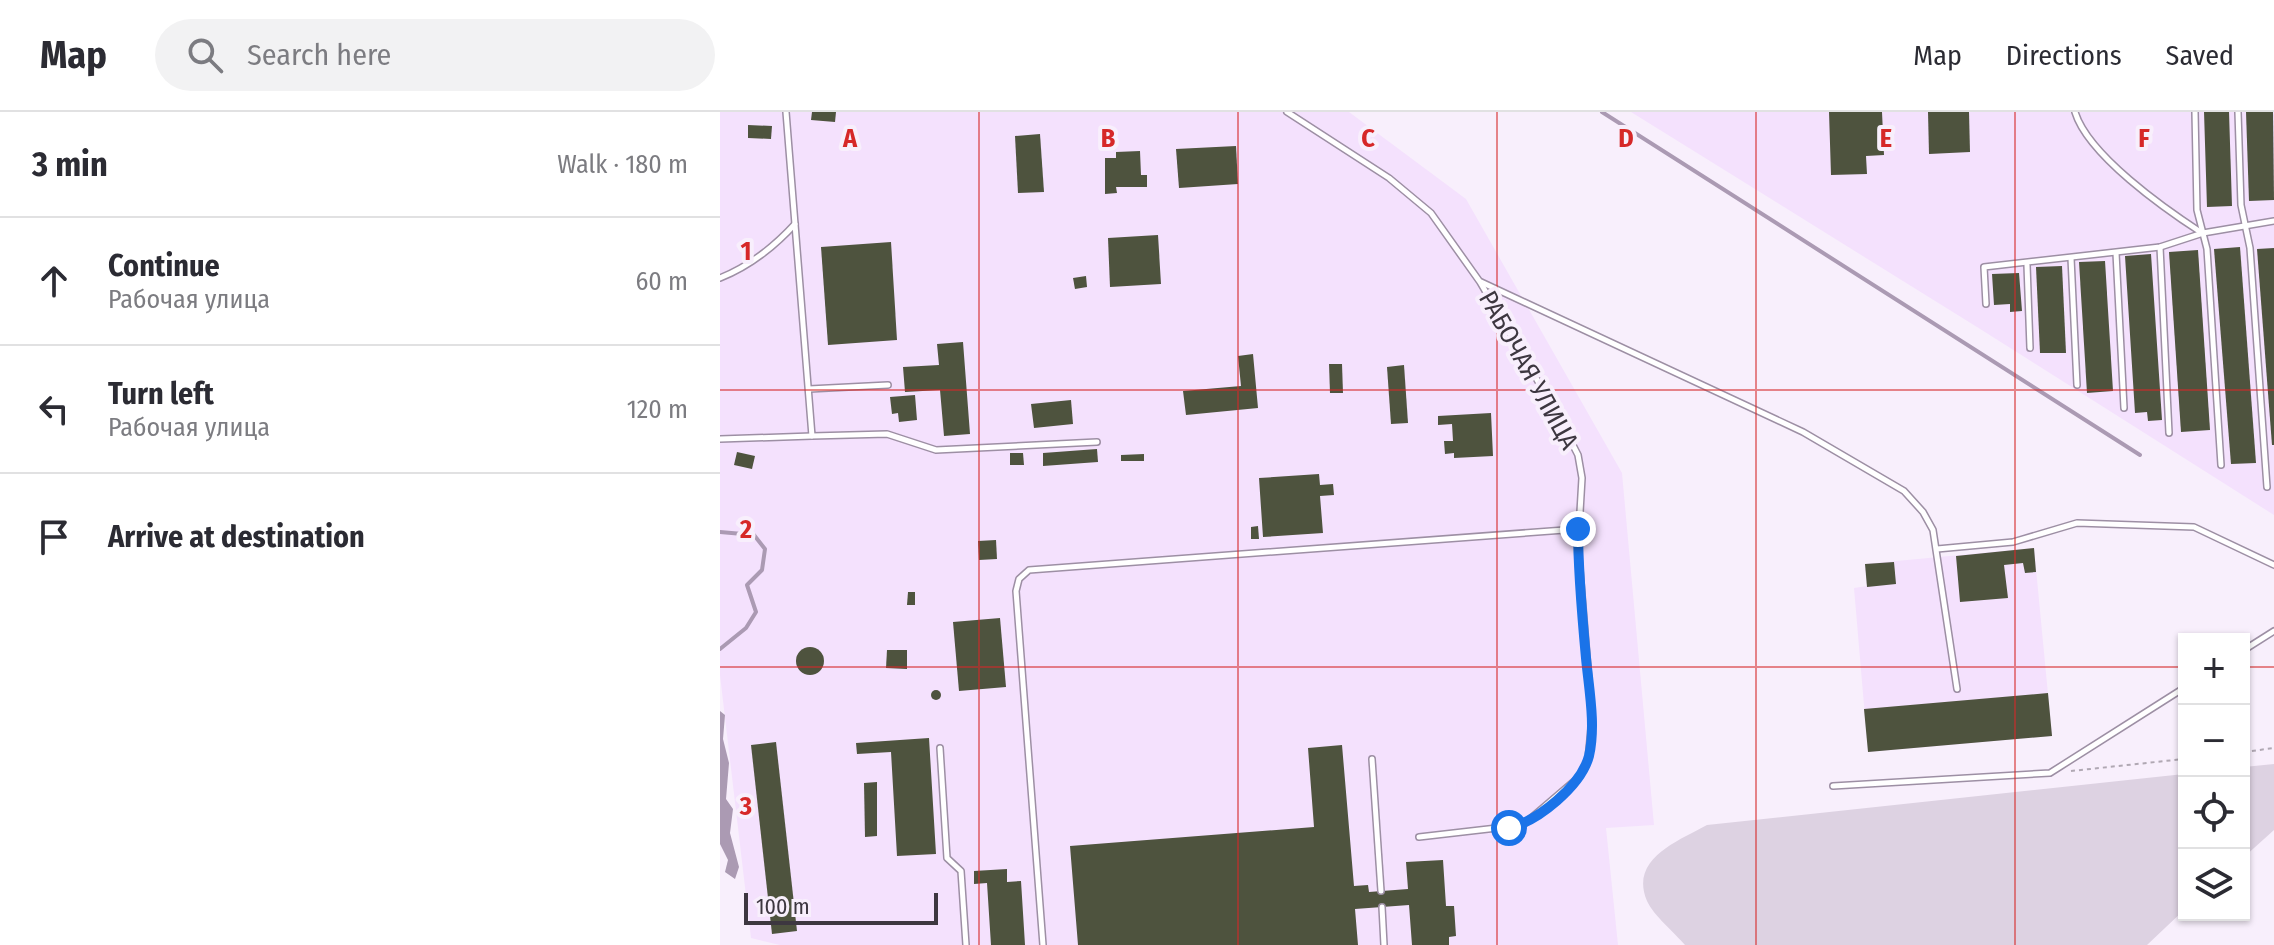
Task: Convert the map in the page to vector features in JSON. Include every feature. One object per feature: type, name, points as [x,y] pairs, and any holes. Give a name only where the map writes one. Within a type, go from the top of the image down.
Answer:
[{"type":"lane","points":[[786,112],[812,436]]},
{"type":"lane","name":"РАБОЧАЯ УЛИЦА","points":[[1287,112],[1413,196],[1431,213],[1480,282],[1578,455],[1583,502],[1578,529],[1581,609],[1592,719],[1592,739],[1584,769],[1579,777],[1523,825],[1419,837]]},
{"type":"lane","points":[[2075,112],[2100,151],[2172,213],[2203,233]]},
{"type":"lane","points":[[2195,112],[2197,210],[2203,233],[2221,465]]},
{"type":"lane","points":[[2238,112],[2267,487]]},
{"type":"lane","points":[[1986,304],[1984,267],[2027,265],[2160,247],[2203,233],[2274,221]]},
{"type":"lane","points":[[720,278],[741,270],[775,246],[796,223]]},
{"type":"lane","points":[[2160,247],[2169,433]]},
{"type":"lane","points":[[2116,253],[2124,408]]},
{"type":"lane","points":[[2071,258],[2077,385]]},
{"type":"lane","points":[[2027,265],[2030,348]]},
{"type":"lane","points":[[1480,282],[1803,432],[1904,491],[1923,512],[1933,530],[1957,689]]},
{"type":"lane","points":[[809,389],[888,385]]},
{"type":"lane","points":[[720,439],[887,434],[936,450],[1097,442]]},
{"type":"lane","points":[[1937,549],[2013,542],[2077,523],[2194,527],[2274,565]]},
{"type":"lane","points":[[1043,945],[1016,591],[1019,579],[1029,570],[1578,529]]},
{"type":"lane","points":[[2250,646],[2274,631]]},
{"type":"lane","points":[[1833,786],[2050,773],[2178,692]]},
{"type":"lane","points":[[940,748],[947,858],[961,871],[966,945]]},
{"type":"lane","points":[[1372,759],[1381,891]]},
{"type":"lane","points":[[1382,907],[1384,945]]},
{"type":"path","points":[[2250,751],[2274,748]]},
{"type":"path","points":[[2050,773],[2178,760]]},
{"type":"shaded area","points":[[720,112],[1349,112],[1466,199],[1622,473],[1654,825],[1606,828],[1618,945],[780,945],[751,938],[720,675]]},
{"type":"shaded area","points":[[1631,112],[2274,112],[2274,515],[1977,327]]},
{"type":"shaded area","points":[[2034,548],[2052,736],[1868,752],[1854,588],[1867,586],[1865,564]]},
{"type":"shaded area","points":[[720,711],[725,715],[723,739],[729,763],[726,799],[733,809],[730,833],[739,867],[735,879],[725,872],[728,860],[720,844]]},
{"type":"shaded area","points":[[2274,764],[2274,830],[2250,852],[2250,777],[2250,766]]},
{"type":"shaded area","points":[[2178,775],[2178,916],[2147,945],[1685,945],[1650,907],[1643,886],[1645,874],[1659,853],[1707,825]]},
{"type":"building","points":[[812,112],[836,112],[835,122],[811,120]]},
{"type":"building","points":[[1829,112],[1882,112],[1884,155],[1866,156],[1867,174],[1831,175]]},
{"type":"building","points":[[1928,112],[1969,112],[1970,152],[1929,154]]},
{"type":"building","points":[[2204,112],[2229,112],[2232,206],[2207,207]]},
{"type":"building","points":[[2246,112],[2273,112],[2274,200],[2249,201]]},
{"type":"building","points":[[748,125],[772,126],[771,139],[748,138]]},
{"type":"building","points":[[1040,134],[1044,192],[1018,193],[1015,136]]},
{"type":"building","points":[[1236,146],[1238,184],[1179,188],[1176,149]]},
{"type":"building","points":[[1140,151],[1141,175],[1147,175],[1147,187],[1116,187],[1117,193],[1105,194],[1105,158],[1116,158],[1116,152]]},
{"type":"building","points":[[1158,235],[1161,284],[1110,287],[1108,238]]},
{"type":"building","points":[[891,242],[897,340],[828,345],[821,247]]},
{"type":"building","points":[[2240,247],[2256,463],[2231,464],[2214,249]]},
{"type":"building","points":[[2274,248],[2274,445],[2272,445],[2257,249]]},
{"type":"building","points":[[2198,250],[2210,430],[2181,432],[2169,252]]},
{"type":"building","points":[[2151,254],[2162,420],[2148,421],[2147,412],[2135,413],[2125,256]]},
{"type":"building","points":[[2105,261],[2113,391],[2087,393],[2079,262]]},
{"type":"building","points":[[2062,266],[2066,353],[2040,353],[2036,267]]},
{"type":"building","points":[[2019,273],[2022,311],[2010,312],[2010,304],[1994,305],[1992,274]]},
{"type":"building","points":[[1086,276],[1087,287],[1075,289],[1073,278]]},
{"type":"building","points":[[963,342],[970,434],[944,436],[940,390],[905,392],[903,367],[939,365],[937,344]]},
{"type":"building","points":[[1253,354],[1258,408],[1186,415],[1183,391],[1241,386],[1238,356]]},
{"type":"building","points":[[1329,364],[1342,364],[1343,393],[1330,393]]},
{"type":"building","points":[[1404,365],[1408,423],[1391,424],[1387,367]]},
{"type":"building","points":[[915,395],[917,420],[899,422],[898,413],[892,414],[890,397]]},
{"type":"building","points":[[1071,400],[1073,424],[1034,428],[1031,404]]},
{"type":"building","points":[[1491,413],[1493,456],[1454,458],[1454,453],[1445,454],[1444,441],[1453,441],[1452,424],[1438,425],[1438,416]]},
{"type":"building","points":[[1097,449],[1098,462],[1043,466],[1043,453]]},
{"type":"building","points":[[737,452],[755,456],[752,469],[734,465]]},
{"type":"building","points":[[1010,453],[1023,453],[1024,465],[1010,465]]},
{"type":"building","points":[[1144,454],[1144,461],[1121,461],[1121,455]]},
{"type":"building","points":[[1319,474],[1320,485],[1333,484],[1334,495],[1320,496],[1323,533],[1263,537],[1259,478]]},
{"type":"building","points":[[1258,526],[1259,539],[1251,539],[1251,527]]},
{"type":"building","points":[[996,540],[997,559],[979,560],[978,541]]},
{"type":"building","points":[[2034,548],[2036,572],[2025,573],[2023,563],[2004,565],[2008,598],[1960,602],[1956,556]]},
{"type":"building","points":[[1894,562],[1896,584],[1867,587],[1865,564]]},
{"type":"building","points":[[908,592],[915,592],[915,605],[907,605]]},
{"type":"building","points":[[1000,618],[1006,687],[959,691],[953,622]]},
{"type":"building","points":[[810,647],[820,651],[824,661],[820,671],[810,675],[800,671],[796,661],[800,651]]},
{"type":"building","points":[[887,650],[907,650],[907,669],[886,668]]},
{"type":"building","points":[[936,690],[941,695],[936,700],[931,695]]},
{"type":"building","points":[[2048,693],[2052,736],[1868,752],[1864,709]]},
{"type":"building","points":[[929,738],[936,854],[897,856],[891,752],[857,754],[856,743]]},
{"type":"building","points":[[776,742],[797,931],[772,934],[751,745]]},
{"type":"building","points":[[1342,745],[1354,886],[1368,885],[1369,892],[1408,889],[1406,862],[1443,860],[1446,906],[1454,906],[1456,936],[1449,937],[1449,945],[1412,945],[1409,905],[1355,909],[1358,945],[1078,945],[1070,846],[1314,827],[1308,748]]},
{"type":"building","points":[[877,782],[877,836],[865,837],[864,783]]},
{"type":"building","points":[[1007,869],[1007,882],[1021,881],[1025,945],[991,945],[987,883],[974,884],[974,871]]},
{"type":"waterway","points":[[1602,112],[2140,455]]},
{"type":"waterway","points":[[720,532],[754,535],[765,549],[762,570],[747,585],[756,612],[746,628],[720,649]]},
{"type":"route","points":[[1509,828],[1523,825],[1555,799],[1579,777],[1588,760],[1592,719],[1581,609],[1578,529]]}]
